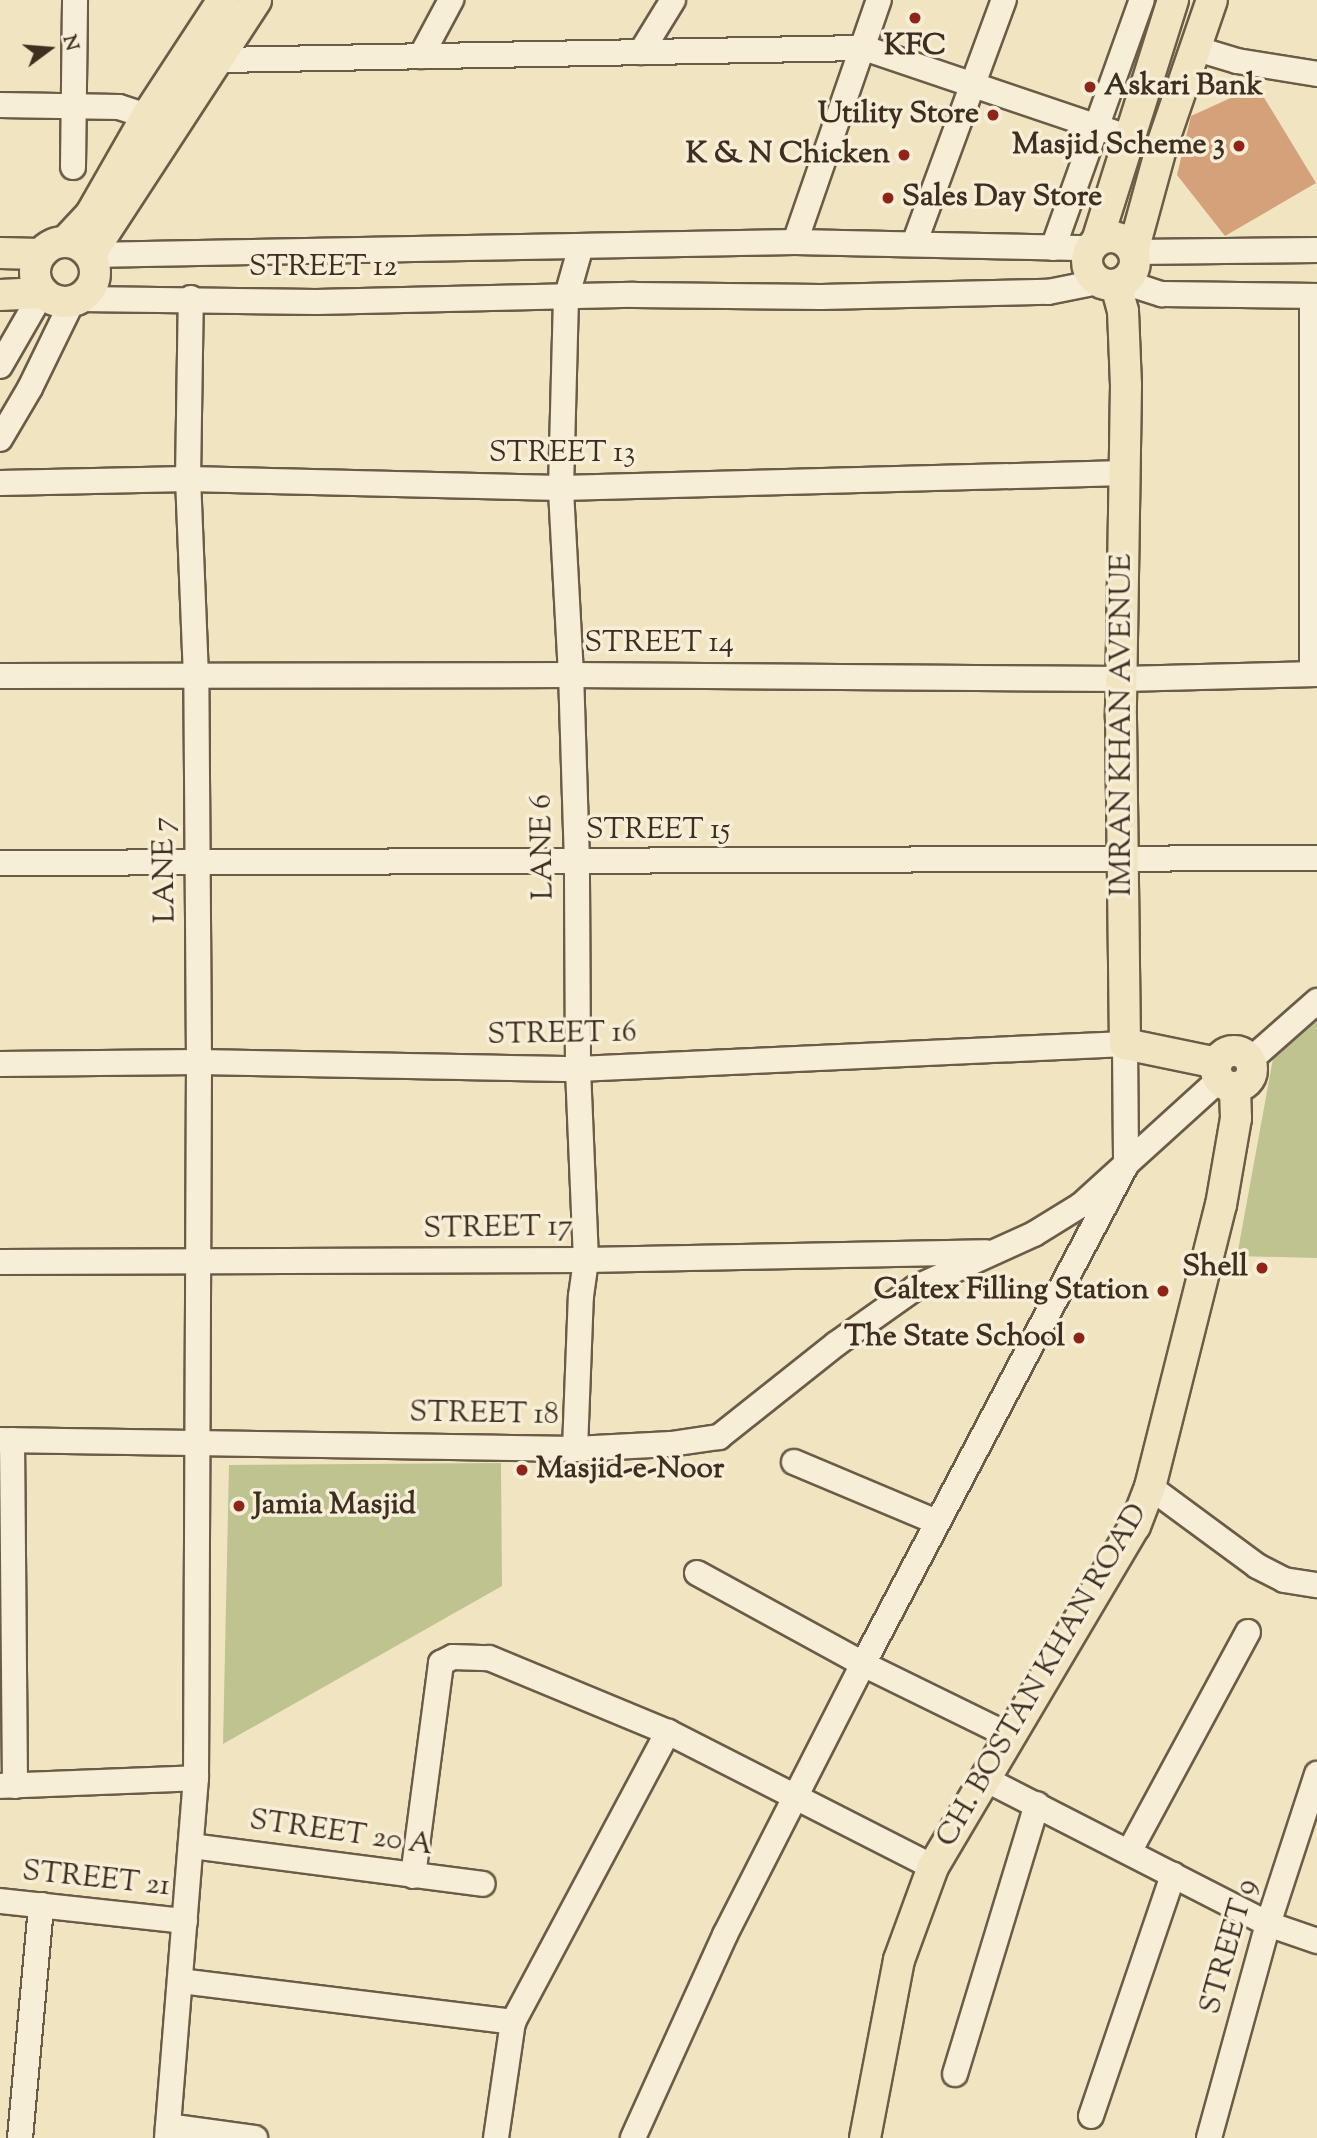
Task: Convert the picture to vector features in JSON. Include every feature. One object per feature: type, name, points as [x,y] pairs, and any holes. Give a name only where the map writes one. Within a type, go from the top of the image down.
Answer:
[{"type":"main road","points":[[65,250],[91,214],[147,116],[223,0]]},
{"type":"main road","points":[[42,292],[34,273],[65,250],[220,60],[256,0]]},
{"type":"main road","points":[[1174,0],[1086,263],[1113,283],[1133,272],[1133,251],[1194,48],[1212,0]]},
{"type":"main road","points":[[1094,245],[1117,238],[1133,251]]},
{"type":"main road","points":[[0,253],[65,250],[96,273],[94,284],[76,301],[60,303],[42,292],[0,295]]},
{"type":"main road","name":"IMRAN KHAN AVENUE","points":[[1113,283],[1124,329],[1125,473],[1121,572],[1125,1044]]},
{"type":"main road","points":[[1125,1044],[1224,1077],[1224,1054],[1236,1052],[1249,1061]]},
{"type":"main road","name":"CH. BOSTAN KHAN ROAD","points":[[865,2138],[899,1960],[933,1867],[1135,1526],[1150,1488],[1221,1205],[1236,1118],[1224,1077]]},
{"type":"street","points":[[74,167],[75,0]]},
{"type":"street","points":[[421,56],[451,0]]},
{"type":"street","points":[[641,52],[673,0]]},
{"type":"street","points":[[795,242],[881,0]]},
{"type":"street","points":[[914,244],[1004,0]]},
{"type":"street","points":[[1053,248],[1142,0]]},
{"type":"street","points":[[220,60],[864,48],[1130,138]]},
{"type":"street","points":[[1194,48],[1237,61],[1317,74]]},
{"type":"street","points":[[0,105],[119,107],[147,116]]},
{"type":"street","points":[[65,250],[795,242],[1053,248],[1094,245]]},
{"type":"street","name":"LANE 6","points":[[575,1448],[581,1296],[586,1260],[578,1069],[577,863],[571,675],[561,488],[566,299],[581,246]]},
{"type":"street","points":[[1133,251],[1317,250]]},
{"type":"street","points":[[1113,283],[1162,294],[1315,296],[1314,674]]},
{"type":"street","name":"STREET 12","points":[[76,301],[191,298],[316,302],[1048,292],[1113,283]]},
{"type":"street","points":[[0,366],[42,292]]},
{"type":"street","name":"LANE 7","points":[[167,2132],[196,1778],[200,1062],[196,677],[188,479],[191,298]]},
{"type":"street","points":[[0,439],[76,301]]},
{"type":"street","name":"STREET 13","points":[[0,483],[188,479],[561,488],[1125,473]]},
{"type":"street","name":"STREET 14","points":[[0,676],[571,675],[1123,679],[1314,674]]},
{"type":"street","name":"STREET 15","points":[[0,863],[577,863],[1317,858]]},
{"type":"street","points":[[1249,1061],[1317,1001]]},
{"type":"street","name":"STREET 16","points":[[0,1064],[200,1062],[578,1069],[1125,1044]]},
{"type":"street","name":"IMRAN KHAN AVENUE","points":[[1125,1044],[1126,1166]]},
{"type":"street","name":"STREET 18","points":[[6,1440],[575,1448],[671,1444],[719,1437],[836,1344],[915,1288],[1034,1234],[1081,1205],[1224,1077]]},
{"type":"street","points":[[634,2138],[725,1935],[795,1796],[1126,1166]]},
{"type":"street","name":"STREET 17","points":[[0,1262],[586,1260],[997,1252]]},
{"type":"street","points":[[6,1440],[7,1786],[196,1778]]},
{"type":"street","points":[[794,1462],[937,1522]]},
{"type":"street","points":[[1150,1488],[1257,1566],[1284,1580],[1317,1585]]},
{"type":"street","points":[[696,1573],[863,1664],[1010,1736]]},
{"type":"street","points":[[1129,1852],[1248,1632]]},
{"type":"street","points":[[412,1877],[441,1663],[453,1657],[489,1658],[668,1732],[933,1867]]},
{"type":"street","points":[[496,2138],[513,2022],[668,1732]]},
{"type":"street","name":"STREET 9","points":[[1209,2138],[1268,1924],[1317,1774]]},
{"type":"street","points":[[985,1779],[1268,1924],[1317,1941]]},
{"type":"street","points":[[955,2074],[1038,1804]]},
{"type":"street","name":"STREET 20 A","points":[[191,1846],[412,1877],[483,1884]]},
{"type":"street","points":[[1091,2116],[1173,1875]]},
{"type":"street","name":"STREET 21","points":[[0,1901],[186,1921]]},
{"type":"street","points":[[20,2138],[41,1905]]},
{"type":"street","points":[[181,1981],[513,2022]]},
{"type":"street","points":[[167,2132],[254,2138]]},
{"type":"green space","points":[[1317,1001],[1317,1258],[1237,1256],[1274,1053]]},
{"type":"green space","points":[[501,1463],[502,1586],[223,1744],[229,1465]]},
{"type":"building","name":"Masjid Scheme 3","points":[[1257,86],[1316,183],[1225,236],[1177,175],[1191,116]]},
{"type":"place","name":"KFC","points":[[915,18]]},
{"type":"place","name":"Askari Bank","points":[[1090,87]]},
{"type":"place","name":"Utility Store","points":[[993,115]]},
{"type":"place","name":"Masjid Scheme 3","points":[[1239,146]]},
{"type":"place","name":"K & N Chicken","points":[[904,155]]},
{"type":"place","name":"Sales Day Store","points":[[888,198]]},
{"type":"place","name":"Shell","points":[[1262,1268]]},
{"type":"place","name":"Caltex Filling Station","points":[[1163,1291]]},
{"type":"place","name":"The State School","points":[[1079,1338]]},
{"type":"place","name":"Masjid-e-Noor","points":[[522,1470]]},
{"type":"place","name":"Jamia Masjid","points":[[239,1506]]}]
